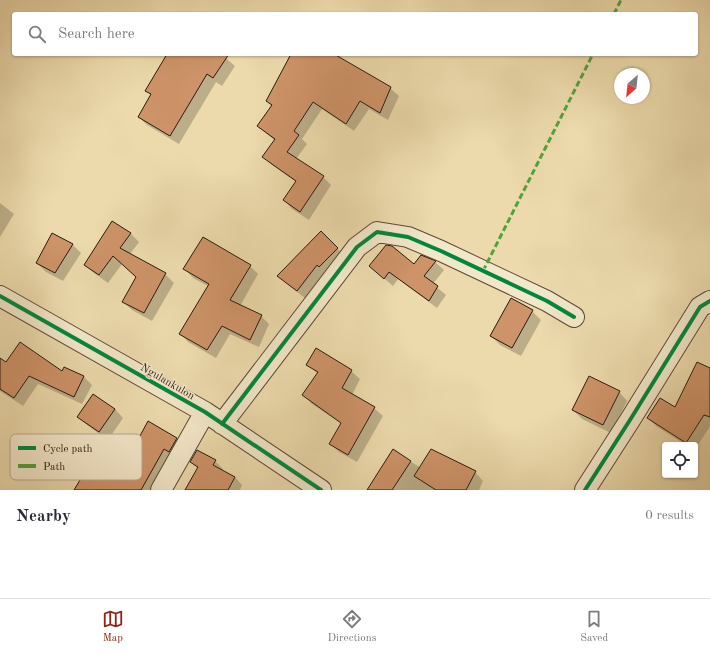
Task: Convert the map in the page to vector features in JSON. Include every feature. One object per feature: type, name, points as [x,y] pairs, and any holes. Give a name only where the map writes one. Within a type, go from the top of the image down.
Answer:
[{"type":"street","points":[[222,424],[357,247],[377,232],[408,237],[441,250],[547,301],[574,317]]},
{"type":"street","name":"Ngulankulon","points":[[0,296],[205,412],[321,490]]},
{"type":"street","points":[[585,490],[700,307],[710,301]]},
{"type":"street","points":[[161,490],[205,412]]},
{"type":"building","points":[[166,56],[228,56],[213,78],[207,74],[170,136],[138,117],[151,94],[145,91]]},
{"type":"building","points":[[290,56],[337,56],[391,87],[380,113],[360,101],[346,124],[313,102],[294,131],[299,135],[287,152],[324,176],[300,212],[283,200],[296,181],[262,157],[275,139],[257,126],[272,105],[266,101]]},
{"type":"building","points":[[112,221],[131,233],[120,248],[166,273],[144,313],[122,302],[136,277],[113,256],[99,275],[84,265]]},
{"type":"building","points":[[321,231],[338,248],[319,267],[317,265],[297,291],[277,276]]},
{"type":"building","points":[[52,233],[73,244],[55,273],[36,263]]},
{"type":"building","points":[[203,237],[251,265],[230,300],[262,315],[250,340],[222,326],[207,350],[179,334],[209,284],[183,269]]},
{"type":"building","points":[[386,245],[392,246],[414,264],[421,255],[436,261],[424,276],[438,286],[429,301],[389,272],[384,279],[369,266]]},
{"type":"building","points":[[511,298],[533,310],[512,348],[490,336]]},
{"type":"building","points":[[20,342],[62,371],[64,367],[84,376],[74,397],[29,376],[14,398],[0,389],[0,358],[6,362]]},
{"type":"building","points":[[316,348],[352,370],[342,388],[375,407],[348,455],[329,444],[341,423],[302,395],[318,372],[306,365]]},
{"type":"building","points":[[697,362],[710,368],[710,417],[704,415],[687,442],[647,418],[660,398],[675,407]]},
{"type":"building","points":[[589,376],[620,391],[603,425],[572,410]]},
{"type":"building","points":[[93,394],[115,409],[99,432],[77,417]]},
{"type":"building","points":[[148,421],[177,438],[169,452],[164,449],[141,490],[74,490],[80,480],[142,480],[141,434]]},
{"type":"building","points":[[393,449],[411,461],[392,490],[367,490]]},
{"type":"building","points":[[431,449],[476,471],[466,490],[436,490],[414,476]]},
{"type":"building","points":[[197,450],[216,460],[213,465],[235,477],[228,490],[185,490],[198,467],[190,462]]},
{"type":"marked path","points":[[615,12],[621,0]]},
{"type":"marked path","points":[[483,271],[592,56]]},
{"type":"cycle path","points":[[222,424],[357,247],[377,232],[408,237],[441,251],[547,301],[574,317]]},
{"type":"cycle path","points":[[0,296],[205,412],[321,490]]},
{"type":"cycle path","points":[[585,490],[700,307],[710,301]]}]
